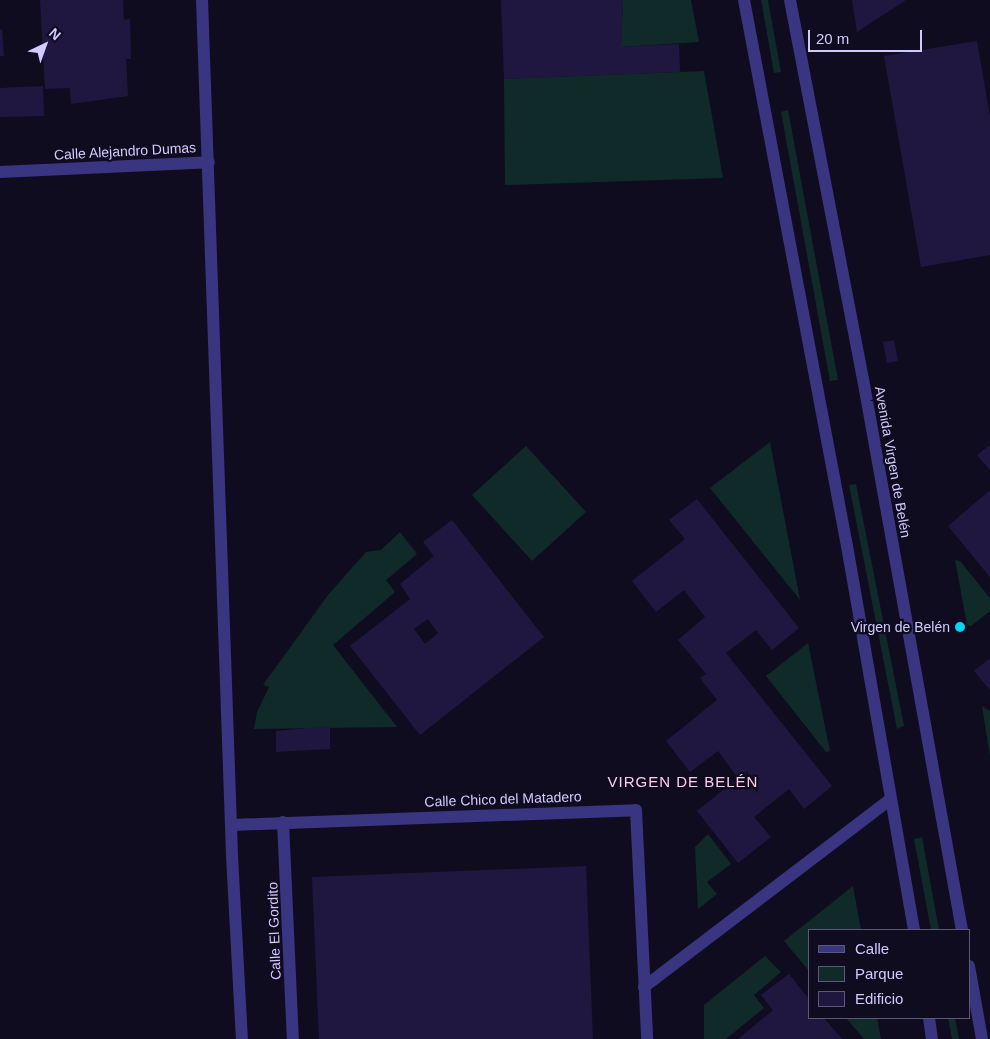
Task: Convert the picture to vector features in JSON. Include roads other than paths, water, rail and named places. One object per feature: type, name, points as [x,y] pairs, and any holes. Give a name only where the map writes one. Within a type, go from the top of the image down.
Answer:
[{"type":"street","name":"Calle Alejandro Dumas","points":[[0,172],[209,162],[202,0]]},
{"type":"street","points":[[744,0],[914,929]]},
{"type":"street","name":"Avenida Virgen de Belén","points":[[790,0],[865,390],[962,929]]},
{"type":"street","points":[[209,162],[232,825],[242,1039]]},
{"type":"street","points":[[644,987],[891,799]]},
{"type":"street","name":"Calle Chico del Matadero","points":[[232,825],[636,810],[647,1039]]},
{"type":"street","name":"Calle El Gordito","points":[[283,822],[293,1039]]},
{"type":"street","points":[[970,972],[982,1039]]},
{"type":"street","points":[[929,1019],[932,1039]]},
{"type":"place","name":"Virgen de Belén","points":[[960,627]]},
{"type":"district","name":"VIRGEN DE BELÉN","points":[[683,782]]}]
